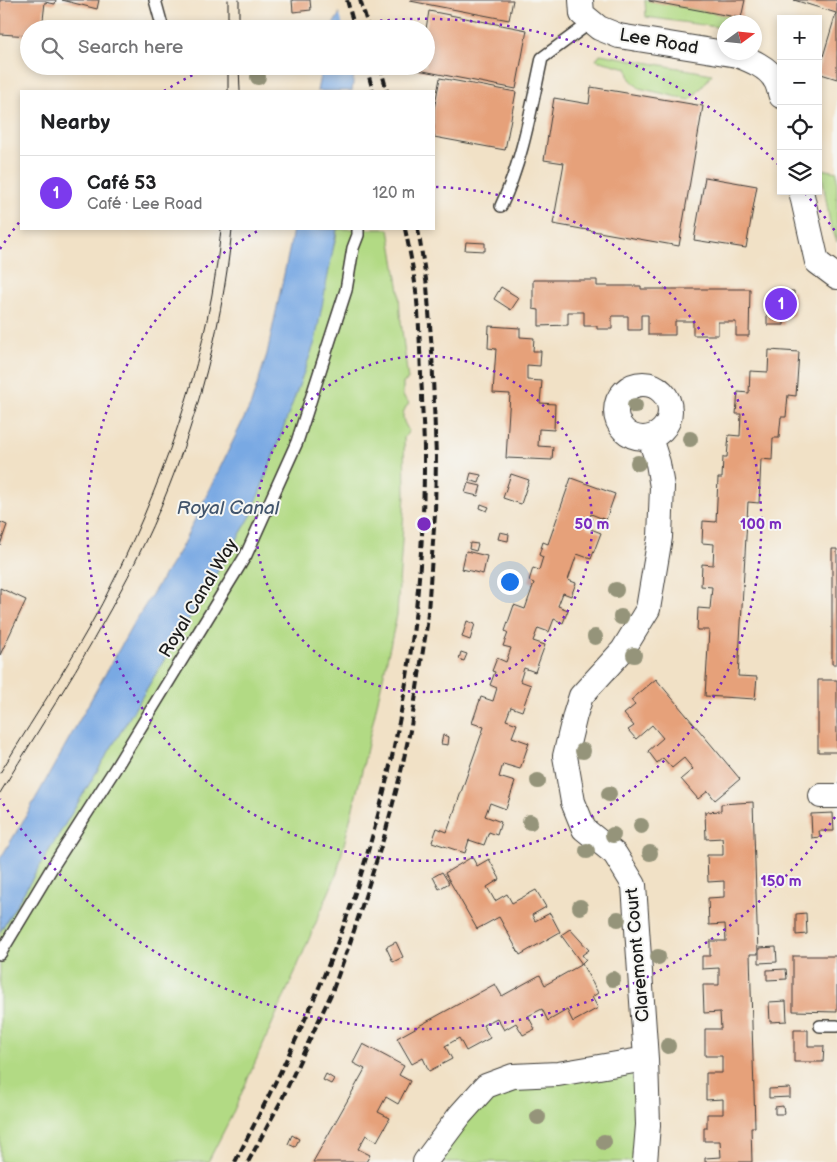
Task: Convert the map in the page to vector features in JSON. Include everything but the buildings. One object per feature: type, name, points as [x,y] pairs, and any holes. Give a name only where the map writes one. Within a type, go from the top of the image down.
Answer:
[{"type":"street","name":"Lee Road","points":[[585,12],[599,28],[618,36],[737,55],[754,61],[765,69],[775,80],[777,85]]},
{"type":"street","points":[[802,195],[817,262],[837,277]]},
{"type":"street","name":"Claremont Court","points":[[645,1162],[648,1124],[646,1059],[634,885],[615,854],[584,829],[573,802],[565,756],[581,696],[623,650],[648,609],[660,537],[662,487],[658,463],[650,438]]},
{"type":"street","points":[[425,1162],[460,1115],[486,1086],[513,1076],[558,1074],[646,1059]]},
{"type":"lane","points":[[155,0],[161,20]]},
{"type":"lane","points":[[501,206],[511,186],[525,138],[542,58],[585,12]]},
{"type":"lane","name":"Royal Canal Way","points":[[0,954],[246,555],[296,442],[346,290],[358,230]]},
{"type":"lane","points":[[820,1026],[837,1026]]},
{"type":"green space","points":[[645,0],[725,15],[717,15],[717,27],[646,17]]},
{"type":"green space","points":[[600,54],[712,74],[690,100],[639,88],[630,79],[627,68],[596,60]]},
{"type":"green space","points":[[822,169],[837,172],[837,242],[830,223]]},
{"type":"green space","points":[[337,230],[389,230],[399,291],[408,380],[403,383],[403,396],[409,403],[403,414],[409,431],[404,438],[405,495],[397,615],[337,873],[231,1117],[208,1162],[0,1162],[0,932],[251,516],[336,239]]},
{"type":"green space","points":[[645,1060],[645,1162],[425,1162],[486,1086]]},
{"type":"water","points":[[341,0],[353,20],[336,20],[339,15]]},
{"type":"water","points":[[320,75],[354,75],[352,90],[317,90]]},
{"type":"water","name":"Royal Canal","points":[[293,230],[337,230],[315,342],[251,516],[0,932],[0,859],[131,628],[181,548],[251,404],[267,354]]},
{"type":"pier","points":[[339,0],[363,0],[361,20],[341,20],[338,9]]},
{"type":"tram line","points":[[228,0],[228,20]]},
{"type":"tram line","points":[[239,0],[239,20]]},
{"type":"tram line","points":[[228,75],[228,90]]},
{"type":"tram line","points":[[239,75],[240,90]]},
{"type":"tram line","points":[[0,773],[89,628],[115,578],[152,495],[169,452],[197,364],[207,319],[221,230]]},
{"type":"tram line","points":[[0,793],[111,608],[161,507],[176,469],[202,390],[220,309],[232,230]]},
{"type":"railway","points":[[347,0],[353,20]]},
{"type":"railway","points":[[360,0],[366,20]]},
{"type":"railway","points":[[369,75],[373,90]]},
{"type":"railway","points":[[383,75],[387,90]]},
{"type":"railway","points":[[235,1162],[302,1027],[345,922],[373,834],[387,780],[408,672],[420,561],[424,444],[419,324],[415,283],[405,230]]},
{"type":"railway","points":[[248,1162],[281,1101],[332,992],[385,834],[411,726],[427,625],[435,514],[436,457],[432,351],[427,286],[418,230]]},
{"type":"place","name":"Café 53","points":[[781,304]]}]
